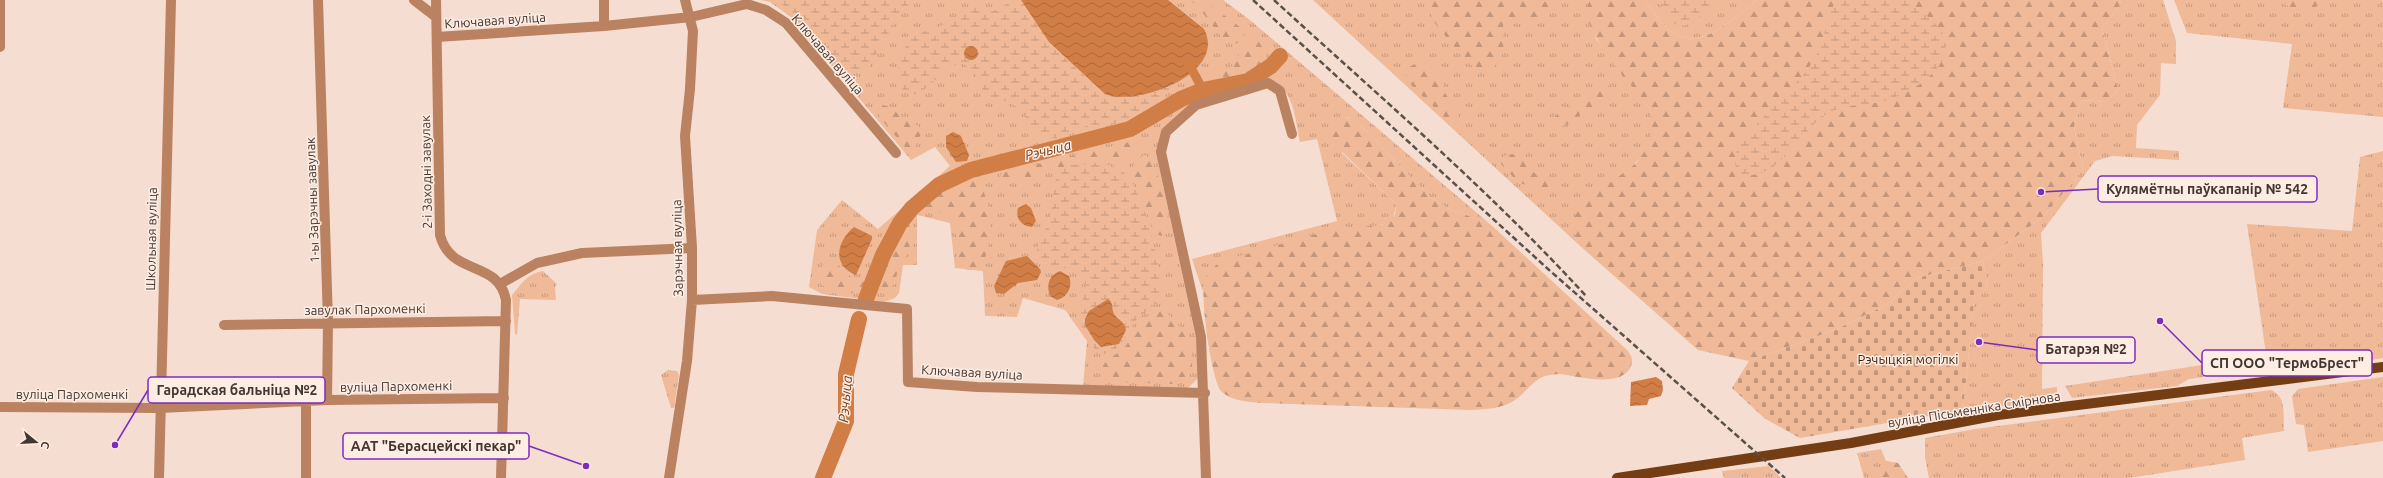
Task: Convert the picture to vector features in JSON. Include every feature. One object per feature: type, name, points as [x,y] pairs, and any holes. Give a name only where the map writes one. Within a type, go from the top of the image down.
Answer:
[{"type":"main road","name":"вуліца Пісьменніка Смірнова","points":[[1617,478],[1851,443],[1998,415],[2383,367]]},
{"type":"street","points":[[0,0],[0,47]]},
{"type":"street","name":"Школьная вуліца","points":[[159,478],[171,0]]},
{"type":"street","name":"1-ы Зарэчны завулак","points":[[318,0],[328,322],[327,400]]},
{"type":"street","name":"Ключавая вуліца","points":[[414,0],[436,17]]},
{"type":"street","name":"2-і Заходні завулак","points":[[436,0],[439,220],[442,241],[448,252],[457,261],[492,275],[500,284]]},
{"type":"street","points":[[604,0],[604,26]]},
{"type":"street","name":"Зарэчная вуліца","points":[[669,478],[688,361],[692,300],[692,248],[685,136],[690,89],[693,31],[691,17],[685,0]]},
{"type":"street","name":"Ключавая вуліца","points":[[437,37],[604,26],[691,17],[747,4],[766,10],[786,22],[896,153]]},
{"type":"street","points":[[1206,478],[1205,393],[1202,337],[1161,152],[1166,132],[1196,105],[1268,83],[1280,91],[1292,134]]},
{"type":"street","points":[[501,478],[506,300],[500,284],[537,264],[582,252],[692,248]]},
{"type":"street","name":"Ключавая вуліца","points":[[692,300],[772,296],[907,309],[908,382],[977,387],[1205,393]]},
{"type":"street","name":"завулак Пархоменкі","points":[[224,325],[328,322],[506,321]]},
{"type":"street","name":"вуліца Пархоменкі","points":[[0,407],[160,408],[327,400],[504,398]]},
{"type":"street","points":[[306,402],[306,478]]},
{"type":"green space","points":[[761,0],[1223,0],[1250,20],[1490,224],[1447,208],[1431,198],[1360,125],[1346,117],[1342,153],[1393,201],[1396,206],[1393,218],[1387,223],[1206,278],[1203,292],[1192,259],[1337,221],[1317,139],[1300,142],[1293,108],[1286,93],[1280,87],[1273,82],[1186,108],[1158,152],[1158,162],[1197,343],[1199,377],[1188,388],[1083,386],[1087,341],[1065,310],[1023,298],[1017,317],[985,316],[983,271],[955,268],[950,223],[917,215],[917,265],[903,265],[899,293],[895,298],[884,302],[822,294],[809,287],[817,230],[842,200],[878,229],[950,166],[935,147],[911,160],[791,17],[770,2]]},
{"type":"green space","points":[[776,0],[913,0],[894,23],[869,68],[859,72],[849,71],[840,66],[831,58],[802,19]]},
{"type":"green space","points":[[1010,0],[1021,0],[1040,30],[1059,53],[1105,94],[1124,97],[1183,81],[1167,91],[1154,108],[1139,116],[1108,126],[1086,126],[1056,138],[1043,137],[1038,134],[1021,111],[1008,101],[993,102],[988,100],[974,73],[964,64],[952,65],[919,94],[909,93],[902,89],[898,72],[900,62],[908,43],[914,37],[943,25],[971,9],[978,8],[1000,10]]},
{"type":"green space","points":[[1190,0],[1204,0],[1241,28],[1244,36],[1241,41],[1235,44],[1224,38]]},
{"type":"green space","points":[[1313,0],[1590,0],[1588,3],[1596,39],[1648,106],[1653,120],[1653,130],[1649,144],[1642,156],[1612,188],[1575,237],[1579,245]]},
{"type":"green space","points":[[1432,0],[1543,0],[1547,3],[1550,11],[1544,17],[1512,20],[1503,26],[1503,51],[1500,59],[1493,67],[1487,70],[1480,70],[1466,60],[1438,27],[1431,16]]},
{"type":"green space","points":[[1590,0],[1645,0],[1667,28],[1682,37],[1694,38],[1705,36],[1717,30],[1757,0],[2121,0],[2120,5],[2102,28],[2118,90],[2105,102],[2081,100],[2074,127],[2083,169],[2044,216],[1983,261],[1917,278],[1886,305],[1835,330],[1749,361],[1698,350],[1579,245],[1577,241],[1573,223],[1578,210],[1589,199],[1637,162],[1646,149],[1651,136],[1652,128],[1651,114],[1648,106],[1619,70],[1597,39],[1590,24],[1587,11]]},
{"type":"green space","points":[[1645,0],[1757,0],[1717,30],[1705,36],[1694,38],[1682,37],[1667,28]]},
{"type":"green space","points":[[1657,0],[1723,0],[1687,25],[1679,26],[1672,22]]},
{"type":"green space","points":[[1835,0],[1906,0],[1939,27],[1946,45],[1944,57],[1938,68],[1916,87],[1891,99],[1834,110],[1819,120],[1781,160],[1771,168],[1760,173],[1748,175],[1741,173],[1737,170],[1735,162],[1738,147],[1743,139],[1807,71],[1819,50]]},
{"type":"green space","points":[[2121,0],[2163,0],[2176,41],[2176,64],[2161,63],[2160,95],[2137,125],[2136,148],[2179,151],[2179,160],[2113,156],[2095,161],[2041,233],[2043,263],[2042,389],[2057,387],[2057,396],[2051,402],[1963,410],[1975,292],[1988,289],[1983,261],[2044,216],[2083,169],[2074,127],[2081,100],[2105,102],[2118,90],[2102,28],[2120,5]]},
{"type":"green space","points":[[2174,0],[2383,0],[2383,117],[2283,108],[2292,44],[2187,33]]},
{"type":"green space","points":[[2280,0],[2328,0],[2308,11],[2288,6]]},
{"type":"green space","points":[[1255,40],[1259,42],[1266,53],[1265,60],[1261,68],[1252,75],[1238,81],[1222,84],[1211,83],[1213,74],[1231,67],[1246,43]]},
{"type":"green space","points":[[1420,63],[1430,65],[1441,74],[1445,93],[1459,114],[1459,121],[1452,123],[1447,120],[1407,81],[1406,74],[1408,69],[1413,65]]},
{"type":"green space","points":[[1606,82],[1610,88],[1607,96],[1566,125],[1557,128],[1554,126],[1553,123],[1557,115]]},
{"type":"green space","points":[[883,105],[890,107],[906,121],[919,126],[921,134],[914,149],[910,150],[905,147],[880,118],[878,108]]},
{"type":"green space","points":[[1341,116],[1353,120],[1360,125],[1431,198],[1447,208],[1490,224],[1627,350],[1631,356],[1632,362],[1626,373],[1609,379],[1560,374],[1545,376],[1537,380],[1519,397],[1508,404],[1496,408],[1470,410],[1262,403],[1236,399],[1222,392],[1214,373],[1205,322],[1203,293],[1204,284],[1208,273],[1222,261],[1327,231],[1384,224],[1394,216],[1396,209],[1393,201],[1336,146],[1329,131],[1330,124],[1335,118]]},
{"type":"green space","points":[[1134,141],[1139,144],[1138,149],[1135,155],[1128,159],[1085,160],[1008,184],[1001,183],[1000,180],[1001,174],[1009,171]]},
{"type":"green space","points":[[2383,151],[2383,358],[2372,360],[2350,359],[2329,366],[2278,373],[2225,373],[2220,370],[2218,363],[2266,354],[2247,224],[2352,231],[2360,157]]},
{"type":"green space","points":[[1512,154],[1516,155],[1522,160],[1536,174],[1554,180],[1556,182],[1555,189],[1545,191],[1540,188],[1523,184],[1515,179],[1501,164],[1504,156]]},
{"type":"green space","points":[[1145,155],[1150,159],[1159,179],[1165,204],[1168,225],[1167,232],[1161,236],[1153,232],[1144,202],[1132,175],[1132,169],[1136,158]]},
{"type":"green space","points":[[1096,163],[1110,165],[1123,172],[1131,181],[1137,192],[1151,232],[1160,271],[1162,291],[1157,303],[1135,321],[1121,344],[1116,349],[1104,354],[1094,348],[1081,323],[1081,306],[1086,286],[1083,273],[1046,264],[1037,256],[1038,246],[1050,219],[1055,182],[1060,170],[1071,165]]},
{"type":"green space","points":[[958,168],[970,172],[979,182],[985,196],[989,214],[990,231],[988,247],[984,260],[976,268],[968,270],[962,267],[959,261],[955,222],[947,215],[937,211],[923,210],[913,216],[910,225],[909,251],[899,266],[891,288],[877,293],[856,293],[834,290],[821,284],[818,277],[819,270],[828,259],[834,261],[850,276],[858,281],[865,277],[888,226],[916,196],[939,178]]},
{"type":"green space","name":"Рэчыцкія могілкі","points":[[1983,261],[1988,289],[1975,293],[1963,410],[1800,438],[1764,418],[1732,388],[1749,361],[1835,330],[1886,305],[1917,278]]},
{"type":"green space","points":[[543,271],[557,284],[555,287],[556,300],[520,299],[517,335],[515,334],[512,295],[529,277]]},
{"type":"green space","points":[[1163,311],[1178,324],[1185,335],[1190,348],[1192,360],[1191,371],[1185,379],[1173,384],[1121,382],[1105,377],[1103,366],[1110,358],[1124,348],[1142,320],[1154,313]]},
{"type":"green space","points":[[2202,365],[2204,377],[2189,379],[2177,386],[2072,398],[2065,386]]},
{"type":"green space","points":[[668,370],[677,371],[679,375],[674,408],[671,408],[661,375]]},
{"type":"green space","points":[[2383,377],[2383,441],[2308,452],[2304,425],[2296,424],[2292,396],[2298,389]]},
{"type":"green space","points":[[2271,390],[2280,397],[2282,402],[2284,413],[2284,431],[2242,438],[2245,460],[2129,478],[1929,478],[1925,458],[1925,438],[1975,429]]},
{"type":"green space","points":[[1881,449],[1886,461],[1898,463],[1908,478],[1864,478],[1857,453]]},
{"type":"green space","points":[[1886,461],[1898,463],[1908,478],[1878,478],[1876,472]]},
{"type":"green space","points":[[1769,466],[1781,478],[1724,478],[1722,471]]},
{"type":"water","points":[[1021,0],[1168,0],[1204,29],[1208,45],[1203,60],[1191,73],[1175,83],[1156,91],[1136,96],[1119,97],[1105,94],[1049,42]]},
{"type":"water","points":[[968,46],[974,46],[978,50],[978,56],[974,60],[968,60],[964,56],[964,50]]},
{"type":"water","points":[[953,132],[961,136],[969,155],[967,161],[956,162],[946,147],[946,136]]},
{"type":"water","points":[[1026,204],[1031,208],[1036,221],[1032,227],[1025,225],[1018,219],[1018,208]]},
{"type":"water","points":[[854,227],[872,236],[856,275],[848,271],[843,265],[839,252],[844,239]]},
{"type":"water","points":[[1027,256],[1040,269],[1041,272],[1037,280],[1018,283],[1004,294],[996,293],[994,286],[1006,261]]},
{"type":"water","points":[[1060,271],[1069,276],[1070,287],[1067,294],[1061,299],[1057,300],[1050,296],[1048,288],[1049,281],[1053,275]]},
{"type":"water","points":[[1108,299],[1112,304],[1114,314],[1123,323],[1126,330],[1119,344],[1101,347],[1094,340],[1085,325],[1085,319],[1089,311]]},
{"type":"water","points":[[1656,377],[1662,381],[1663,390],[1661,396],[1649,399],[1647,405],[1630,406],[1631,382]]},
{"type":"waterway","name":"Рэчыца","points":[[866,299],[883,255],[900,223],[912,208],[939,185],[971,170],[1130,129],[1181,99],[1203,90],[1248,81],[1271,66],[1280,56]]},
{"type":"waterway","points":[[1188,62],[1203,90]]},
{"type":"waterway","name":"Рэчыца","points":[[823,478],[846,421],[846,374],[859,319]]},
{"type":"railway","points":[[1253,0],[1548,269],[1785,478]]},
{"type":"railway","points":[[1274,0],[1473,181],[1586,296]]},
{"type":"place","name":"Кулямётны паўкапанір № 542","points":[[2041,192]]},
{"type":"place","name":"СП ООО \"ТермоБрест\"","points":[[2160,321]]},
{"type":"place","name":"Батарэя №2","points":[[1979,342]]},
{"type":"place","name":"Гарадская бальніца №2","points":[[115,445]]},
{"type":"place","name":"ААТ \"Берасцейскі пекар\"","points":[[586,466]]}]
